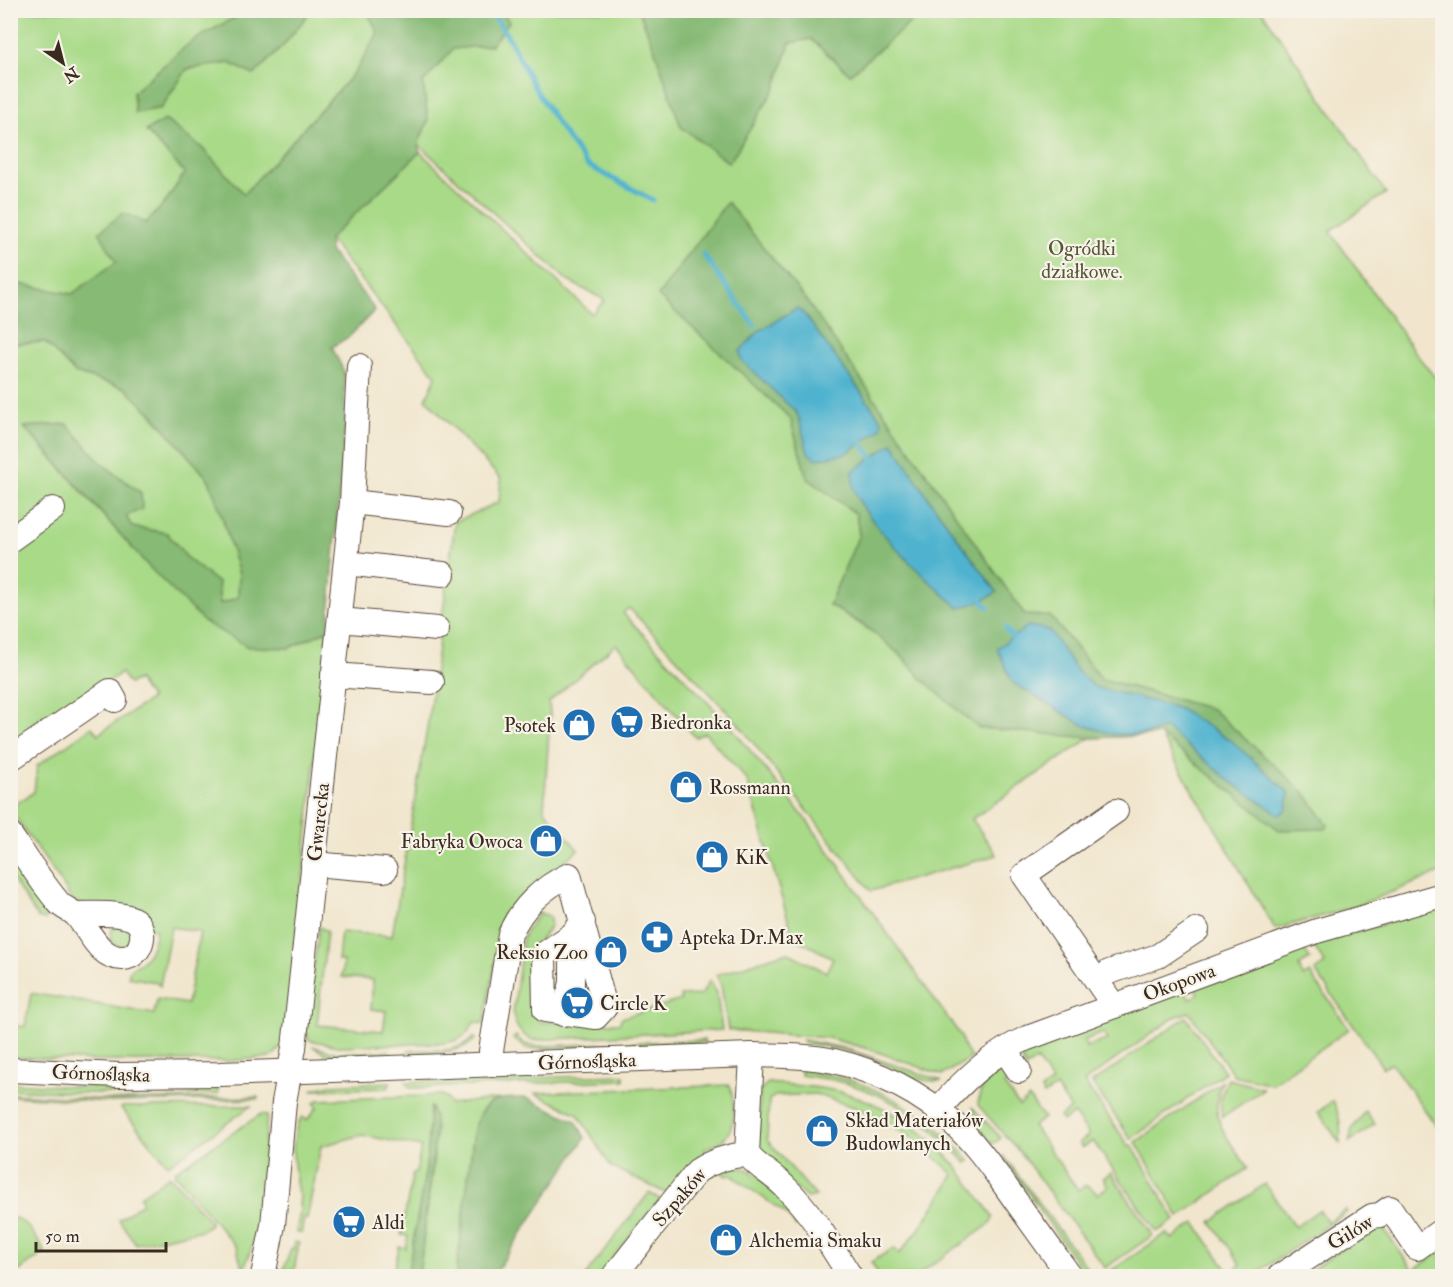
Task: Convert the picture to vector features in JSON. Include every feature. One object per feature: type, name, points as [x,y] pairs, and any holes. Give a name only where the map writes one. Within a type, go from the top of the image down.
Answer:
[{"type":"street","name":"Gwarecka","points":[[265,1276],[270,1248],[284,1102],[294,1048],[346,563],[352,502],[359,366]]},
{"type":"street","points":[[352,502],[449,513]]},
{"type":"street","points":[[10,540],[52,509]]},
{"type":"street","points":[[346,563],[443,574]]},
{"type":"street","points":[[340,620],[437,629]]},
{"type":"street","points":[[333,675],[432,682]]},
{"type":"street","points":[[10,759],[110,691],[115,700]]},
{"type":"street","points":[[1114,1006],[1023,875],[1116,811]]},
{"type":"street","points":[[10,835],[61,905],[75,914]]},
{"type":"street","points":[[313,864],[385,870]]},
{"type":"street","points":[[492,1065],[491,1050],[510,934],[526,906],[550,886],[569,875],[572,983],[559,1013],[596,1017],[605,1007],[571,934]]},
{"type":"street","name":"Okopowa","points":[[938,1110],[963,1081],[1005,1050],[1025,1040],[1317,931],[1443,895]]},
{"type":"street","points":[[1109,972],[1158,956],[1197,930]]},
{"type":"street","points":[[1158,956],[1170,986]]},
{"type":"street","points":[[1005,1050],[1019,1071]]},
{"type":"street","points":[[752,1055],[747,1154],[755,1164],[786,1187],[809,1215],[850,1276]]},
{"type":"street","name":"Górnośląska","points":[[10,1070],[119,1075],[752,1055],[797,1056],[833,1061],[870,1072],[903,1087],[938,1110],[954,1124],[984,1157],[1070,1276]]},
{"type":"street","name":"Szpaków","points":[[614,1276],[697,1171],[729,1156],[747,1154]]},
{"type":"street","points":[[265,1276],[280,1247],[287,1197],[284,1182],[278,1170]]},
{"type":"street","name":"Gilów","points":[[1280,1276],[1372,1216],[1380,1215],[1390,1208],[1417,1248],[1443,1230]]},
{"type":"street","points":[[255,1276],[270,1248]]},
{"type":"green space","points":[[11,11],[246,11],[191,42],[133,92],[135,113],[161,108],[187,69],[230,63],[282,47],[311,11],[363,11],[369,14],[378,33],[356,71],[244,194],[202,148],[165,120],[146,131],[185,173],[164,204],[146,223],[117,262],[72,294],[21,284],[11,301]]},
{"type":"green space","points":[[246,11],[311,11],[282,47],[254,75],[229,63],[187,69],[161,108],[135,113],[133,92],[191,42]]},
{"type":"green space","points":[[363,11],[502,11],[509,22],[491,45],[453,49],[423,83],[428,121],[418,144],[420,152],[329,239],[330,251],[375,310],[350,336],[332,347],[344,372],[345,424],[328,630],[289,648],[248,647],[204,622],[150,568],[24,427],[67,424],[101,463],[141,493],[142,509],[126,516],[132,527],[167,533],[188,559],[218,583],[220,604],[238,597],[239,574],[209,480],[152,414],[125,388],[75,373],[45,342],[11,344],[11,301],[20,284],[72,294],[116,262],[99,232],[123,213],[146,223],[164,204],[185,173],[146,131],[165,120],[202,148],[244,194],[356,71],[378,33],[369,15]]},
{"type":"green space","name":"Ogródki działkowe.","points":[[502,11],[639,11],[654,48],[775,89],[790,42],[811,39],[850,74],[924,11],[1262,11],[1386,193],[1330,231],[1417,355],[1442,384],[1442,872],[1357,906],[1275,929],[1160,735],[1090,738],[972,819],[997,855],[871,891],[736,721],[629,608],[623,613],[732,728],[808,822],[961,1036],[963,1045],[971,1058],[942,1075],[872,1050],[828,1038],[728,1030],[721,985],[716,975],[787,952],[826,972],[833,958],[796,939],[792,933],[747,780],[705,733],[695,737],[616,644],[549,702],[544,809],[578,850],[511,907],[502,925],[484,1024],[474,1022],[464,1036],[447,1043],[338,1046],[309,1040],[306,1031],[319,927],[327,931],[317,1025],[383,1031],[386,1011],[371,1009],[373,980],[342,977],[343,961],[338,961],[341,932],[392,936],[427,729],[455,522],[499,502],[501,479],[426,399],[436,376],[329,239],[420,152],[592,314],[605,300],[568,281],[418,144],[428,121],[423,83],[453,48],[491,45],[508,22]],"holes":[[[856,515],[922,679],[901,656],[879,638],[829,605],[859,535]]]},
{"type":"green space","points":[[639,11],[924,11],[850,74],[811,39],[790,43],[775,89],[729,163],[681,127]]},
{"type":"green space","points":[[727,202],[806,300],[1025,615],[1050,616],[1102,679],[1212,709],[1305,793],[1328,825],[1326,829],[1279,830],[1160,735],[1090,738],[978,728],[922,679],[903,657],[864,625],[829,605],[859,535],[856,514],[807,478],[790,418],[658,296]]},
{"type":"green space","points":[[45,342],[75,373],[125,388],[152,414],[209,480],[239,574],[238,598],[220,604],[218,583],[188,559],[167,533],[132,527],[126,516],[141,493],[101,463],[67,424],[24,427],[150,568],[289,648],[328,630],[287,1035],[281,1048],[271,1057],[229,1061],[97,1061],[11,1057],[11,1025],[25,1027],[31,993],[154,1014],[157,999],[187,1004],[200,932],[171,927],[160,986],[156,982],[128,977],[130,969],[149,954],[156,930],[72,901],[11,811],[11,807],[34,792],[37,766],[92,727],[98,734],[151,699],[138,680],[129,684],[121,673],[11,747],[11,344]]},
{"type":"green space","points":[[10,851],[53,909],[45,920],[38,918],[11,877]]},
{"type":"green space","points":[[1442,906],[1442,1134],[1391,1063],[1383,1068],[1315,971],[1325,964],[1313,945]]},
{"type":"green space","points":[[540,913],[549,916],[550,924],[538,942],[541,946],[531,972],[539,1022],[620,1023],[621,1018],[681,1000],[680,996],[701,995],[710,980],[717,995],[722,1030],[533,1040],[525,1036],[515,1023],[513,1014],[523,938]]},
{"type":"green space","points":[[121,924],[134,933],[124,949],[110,942],[111,930]]},
{"type":"green space","points":[[1304,948],[1310,959],[1299,966],[1303,977],[1310,973],[1349,1029],[1271,1084],[1234,1075],[1189,1012],[1175,1017],[1084,1082],[1129,1146],[1132,1145],[1175,1220],[1157,1232],[1093,1141],[1082,1148],[1079,1143],[1089,1135],[1074,1114],[1063,1121],[1060,1117],[1071,1109],[1056,1087],[1044,1095],[1041,1090],[1052,1082],[1037,1060],[1025,1068],[1022,1058],[1024,1051],[1185,989],[1189,999],[1198,995],[1195,985],[1252,968],[1256,972],[1263,969],[1263,964]],"holes":[[[1104,1033],[1107,1040],[1086,1047],[1084,1040]]]},
{"type":"green space","points":[[1186,1017],[1225,1072],[1131,1139],[1092,1083]]},
{"type":"green space","points":[[516,1036],[524,1044],[537,1046],[704,1040],[705,1043],[531,1049],[513,1039]]},
{"type":"green space","points":[[474,1037],[476,1039],[469,1044],[452,1051],[407,1054],[409,1050],[452,1049]]},
{"type":"green space","points":[[803,1040],[847,1049],[942,1081],[922,1080],[867,1057],[835,1048],[803,1043]]},
{"type":"green space","points":[[312,1046],[337,1053],[389,1051],[391,1054],[334,1056],[325,1054]]},
{"type":"green space","points":[[1001,1064],[1014,1076],[1004,1085],[1019,1106],[1029,1098],[1044,1118],[1033,1126],[1078,1190],[1089,1186],[1098,1194],[1108,1186],[1103,1178],[1111,1173],[1153,1235],[1105,1268],[1022,1155],[978,1105],[982,1089],[1000,1070],[997,1065]]},
{"type":"green space","points":[[801,1070],[849,1080],[894,1099],[935,1127],[970,1161],[966,1163],[929,1127],[884,1098],[846,1083],[801,1075]]},
{"type":"green space","points":[[624,1075],[624,1080],[410,1088],[406,1082]]},
{"type":"green space","points":[[1228,1079],[1263,1089],[1222,1117],[1220,1098]]},
{"type":"green space","points":[[391,1082],[388,1088],[311,1090],[330,1085]]},
{"type":"green space","points":[[1222,1082],[1218,1095],[1218,1118],[1227,1138],[1248,1168],[1179,1217],[1136,1142]]},
{"type":"green space","points":[[11,1083],[80,1087],[218,1088],[218,1094],[37,1091],[11,1089]]},
{"type":"green space","points":[[768,1083],[841,1092],[886,1109],[926,1136],[955,1165],[993,1217],[990,1224],[916,1276],[877,1276],[878,1273],[871,1262],[894,1248],[899,1254],[920,1228],[954,1175],[918,1141],[864,1111],[816,1094],[775,1096],[769,1100],[767,1140],[816,1196],[807,1198],[767,1163],[758,1148],[760,1090]]},
{"type":"green space","points":[[730,1085],[734,1115],[729,1132],[716,1145],[705,1149],[706,1154],[666,1193],[611,1167],[578,1114],[534,1093]]},
{"type":"green space","points":[[10,1094],[113,1100],[258,1097],[258,1099],[112,1102],[11,1096]]},
{"type":"green space","points":[[442,1095],[447,1098],[449,1104],[498,1099],[482,1111],[474,1130],[456,1276],[419,1276],[434,1158],[431,1107],[426,1169],[407,1276],[393,1276],[399,1247],[406,1248],[408,1236],[401,1235],[413,1173],[416,1173],[421,1147],[362,1135],[321,1146],[307,1219],[304,1219],[301,1233],[296,1232],[301,1207],[299,1206],[300,1196],[294,1165],[293,1144],[297,1125],[302,1117],[307,1120],[317,1107],[314,1103],[318,1100]]},
{"type":"green space","points":[[507,1098],[526,1098],[576,1121],[585,1138],[493,1276],[456,1276],[477,1119],[486,1106],[492,1102]]},
{"type":"green space","points":[[1333,1101],[1340,1121],[1340,1143],[1318,1112]]},
{"type":"green space","points":[[251,1106],[168,1165],[121,1108],[122,1107]]},
{"type":"green space","points":[[430,1106],[436,1129],[419,1276],[407,1276],[426,1169]]},
{"type":"green space","points":[[973,1108],[1001,1138],[993,1144],[976,1125]]},
{"type":"green space","points":[[1365,1111],[1375,1124],[1349,1142],[1352,1129]]},
{"type":"green space","points":[[261,1114],[267,1115],[260,1213],[256,1235],[243,1272],[237,1248],[175,1174],[175,1171]]},
{"type":"green space","points":[[1004,1156],[1093,1276],[1086,1276]]},
{"type":"green space","points":[[719,1167],[739,1167],[756,1175],[782,1197],[802,1219],[796,1227],[786,1214],[731,1175],[725,1176]]},
{"type":"green space","points":[[170,1176],[210,1221],[210,1224],[202,1230],[136,1244],[119,1220],[142,1203],[140,1196]]},
{"type":"green space","points":[[1265,1184],[1295,1227],[1319,1210],[1328,1222],[1345,1210],[1347,1212],[1252,1276],[1112,1276],[1109,1272],[1167,1233],[1172,1239],[1195,1223],[1230,1273],[1241,1264],[1211,1222]]},
{"type":"green space","points":[[649,1193],[660,1199],[599,1276],[585,1276]]},
{"type":"green space","points":[[11,1217],[27,1226],[45,1252],[10,1276]]},
{"type":"green space","points":[[1380,1224],[1413,1270],[1442,1251],[1442,1276],[1301,1276]]},
{"type":"green space","points":[[294,1242],[299,1243],[294,1271],[286,1270],[284,1276],[281,1276],[291,1249],[294,1249]]},
{"type":"water","points":[[797,308],[805,315],[882,421],[881,429],[847,453],[817,459],[808,453],[796,412],[741,360],[740,351],[759,331]]},
{"type":"water","points":[[893,443],[929,499],[997,592],[982,601],[959,608],[900,552],[860,503],[854,489],[853,471]]},
{"type":"water","points":[[1028,626],[1049,630],[1077,671],[1095,687],[1178,708],[1232,741],[1289,793],[1287,809],[1280,815],[1231,782],[1166,728],[1143,735],[1112,734],[1083,725],[1013,683],[997,648]]},
{"type":"waterway","points":[[485,10],[493,15],[510,40],[533,85],[587,165],[653,200]]},
{"type":"waterway","points":[[703,254],[755,326]]},
{"type":"waterway","points":[[861,443],[872,457]]},
{"type":"waterway","points":[[982,601],[988,607]]},
{"type":"waterway","points":[[1005,628],[1012,637]]},
{"type":"place","name":"Biedronka","points":[[627,722]]},
{"type":"place","name":"Psotek","points":[[579,725]]},
{"type":"place","name":"Rossmann","points":[[686,787]]},
{"type":"place","name":"Fabryka Owoca","points":[[546,841]]},
{"type":"place","name":"KiK","points":[[712,857]]},
{"type":"place","name":"Apteka Dr.Max","points":[[657,937]]},
{"type":"place","name":"Reksio Zoo","points":[[611,952]]},
{"type":"place","name":"Circle K","points":[[577,1003]]},
{"type":"place","name":"Skład Materiałów Budowlanych","points":[[822,1131]]},
{"type":"place","name":"Aldi","points":[[349,1222]]},
{"type":"place","name":"Alchemia Smaku","points":[[726,1240]]}]
